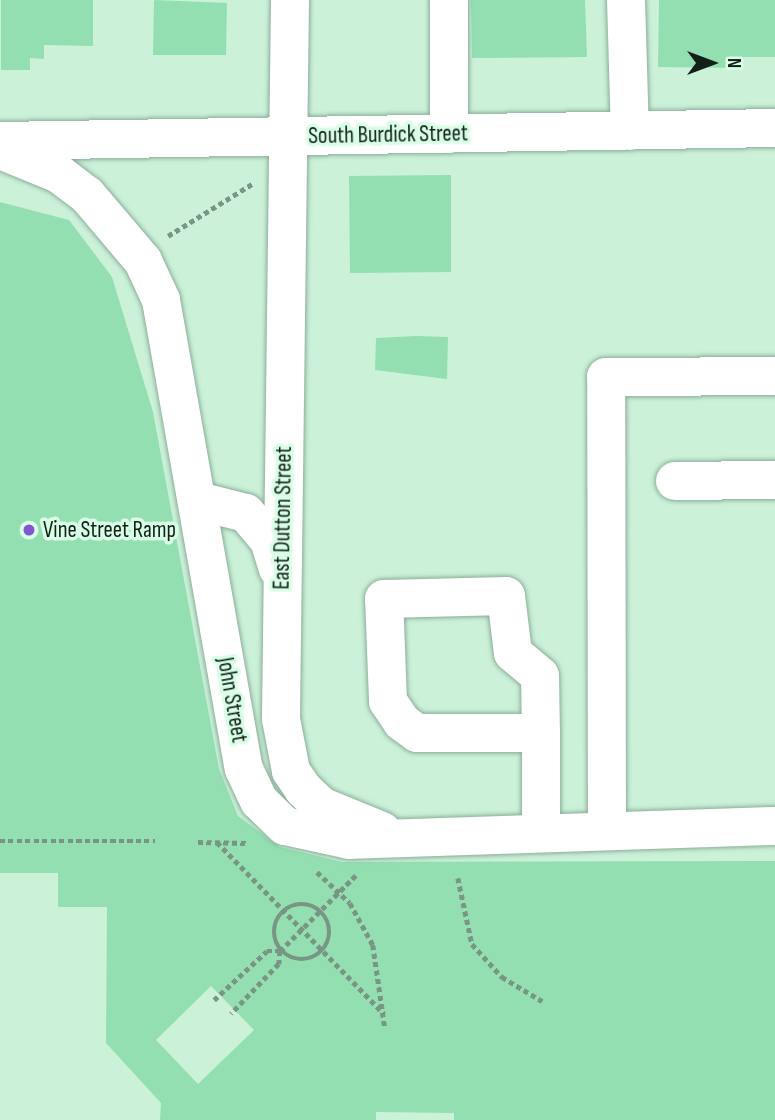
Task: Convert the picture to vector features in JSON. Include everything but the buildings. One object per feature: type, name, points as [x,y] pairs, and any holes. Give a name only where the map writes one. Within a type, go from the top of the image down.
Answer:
[{"type":"street","name":"East Dutton Street","points":[[290,0],[286,136],[281,719],[291,771],[321,806],[397,836]]},
{"type":"street","points":[[449,0],[449,134]]},
{"type":"street","points":[[626,0],[630,131]]},
{"type":"street","name":"South Burdick Street","points":[[0,141],[775,128]]},
{"type":"street","name":"John Street","points":[[0,150],[59,174],[87,195],[143,261],[160,300],[198,500],[244,769],[259,802],[285,826],[310,836],[775,826]]},
{"type":"street","points":[[607,830],[606,377],[775,376]]},
{"type":"street","points":[[675,481],[775,480]]},
{"type":"street","points":[[198,500],[230,506],[259,525],[283,584]]},
{"type":"street","points":[[541,733],[418,733],[402,722],[388,701],[384,599],[506,596],[513,653],[540,676],[541,733],[541,832]]},
{"type":"path","points":[[159,242],[252,184]]},
{"type":"path","points":[[0,841],[155,841]]},
{"type":"path","points":[[198,842],[262,845]]},
{"type":"path","points":[[216,842],[385,1014]]},
{"type":"path","points":[[308,865],[340,891],[373,945],[385,1028]]},
{"type":"path","points":[[280,951],[363,869]]},
{"type":"path","points":[[458,878],[472,944],[502,977],[542,1001]]},
{"type":"path","points":[[214,1000],[267,951],[280,951],[304,961],[322,952],[330,929],[320,911],[304,904],[283,912],[274,929],[280,951],[279,964],[231,1014]]},
{"type":"place","name":"Vine Street Ramp","points":[[29,530]]}]
